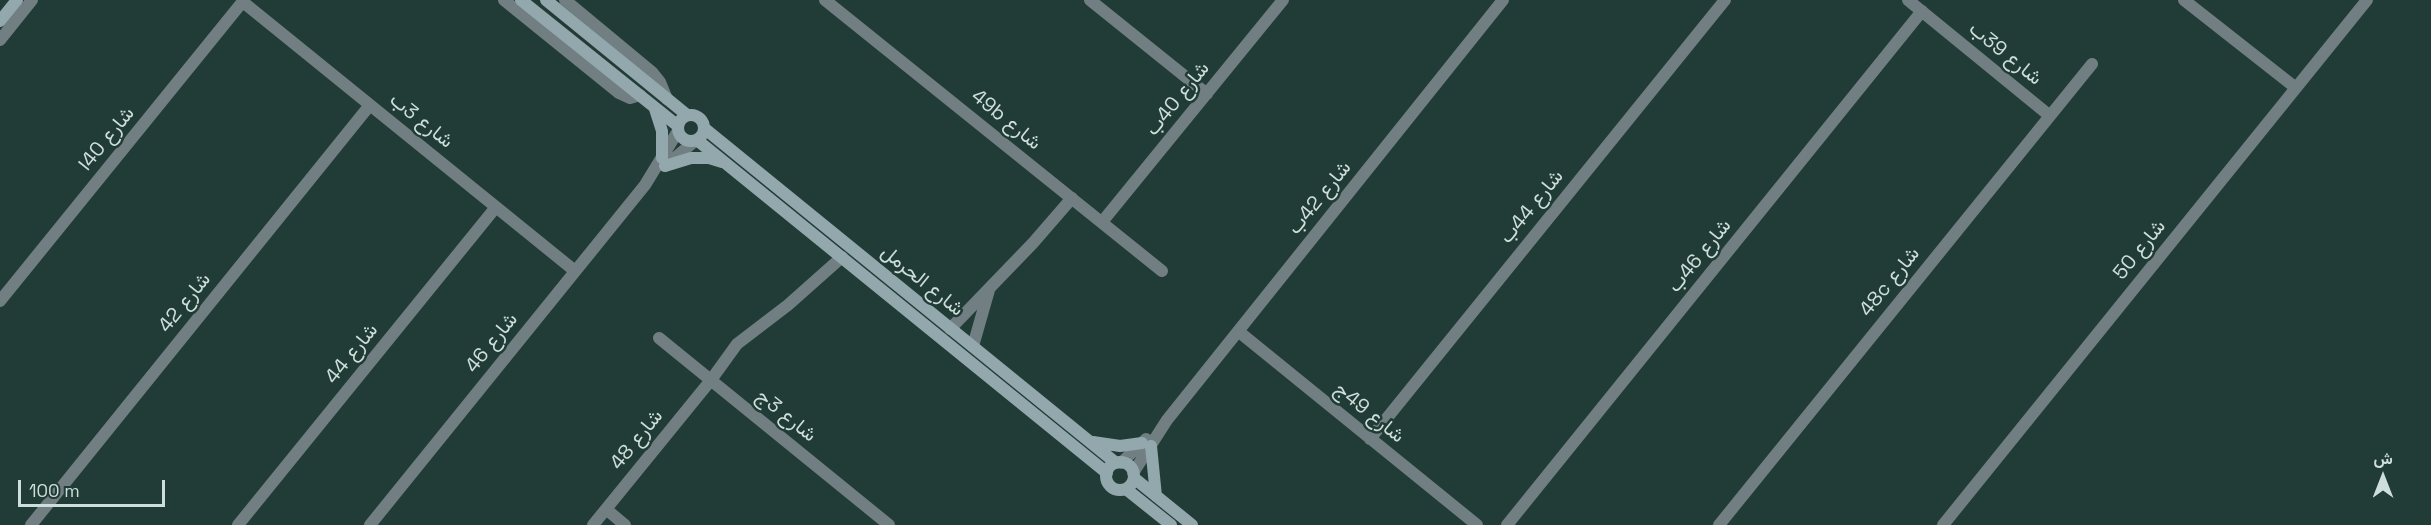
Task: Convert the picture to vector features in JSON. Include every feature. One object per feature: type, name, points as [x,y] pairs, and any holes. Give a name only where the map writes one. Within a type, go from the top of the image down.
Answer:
[{"type":"street","points":[[0,21],[17,0]]},
{"type":"street","points":[[0,40],[32,0]]},
{"type":"street","points":[[504,0],[622,95],[630,98],[640,95]]},
{"type":"street","points":[[521,0],[652,105],[678,128],[685,140],[696,140],[702,136],[704,128],[700,118],[687,115],[546,0]]},
{"type":"street","points":[[565,0],[652,72],[663,87],[667,99]]},
{"type":"street","name":"49b شارع","points":[[825,0],[1162,271]]},
{"type":"street","points":[[1090,0],[1207,94]]},
{"type":"street","name":"شارع 40ب","points":[[1102,222],[1283,0]]},
{"type":"street","name":"شارع 42ب","points":[[1119,463],[1147,444],[1167,420],[1503,0]]},
{"type":"street","name":"شارع 44ب","points":[[1370,439],[1725,0]]},
{"type":"street","name":"شارع 39ب","points":[[1908,0],[2050,116]]},
{"type":"street","points":[[2184,0],[2263,64],[2274,78],[2294,90]]},
{"type":"street","name":"شارع 50","points":[[1943,525],[2367,0]]},
{"type":"street","name":"شارع 3ب","points":[[243,1],[575,271]]},
{"type":"street","name":"شارع 40ا","points":[[0,301],[243,1]]},
{"type":"street","name":"شارع 46ب","points":[[1507,525],[1922,11]]},
{"type":"street","name":"48c شارع","points":[[1719,525],[2092,64]]},
{"type":"street","name":"شارع 42","points":[[31,525],[370,105]]},
{"type":"street","points":[[652,105],[662,131],[664,162],[709,158],[726,163]]},
{"type":"street","points":[[678,128],[681,119],[687,115]]},
{"type":"street","name":"شارع 46","points":[[664,162],[678,128]]},
{"type":"street","name":"شارع الحرمل","points":[[704,128],[1087,440],[1119,463]]},
{"type":"street","name":"شارع 46","points":[[370,525],[664,162],[696,140]]},
{"type":"street","name":"شارع الحرمل","points":[[696,140],[1107,473]]},
{"type":"street","points":[[950,329],[1033,243],[1072,198]]},
{"type":"street","name":"شارع 44","points":[[237,525],[496,207]]},
{"type":"street","name":"شارع 48","points":[[593,525],[711,380],[737,344],[842,257]]},
{"type":"street","points":[[973,346],[990,286]]},
{"type":"street","name":"شارع 49ج","points":[[1238,331],[1477,525]]},
{"type":"street","name":"شارع 3ج","points":[[659,338],[889,525]]},
{"type":"street","points":[[1087,440],[1108,446],[1147,444],[1156,496]]},
{"type":"street","name":"شارع 42ب","points":[[1134,475],[1147,444]]},
{"type":"street","points":[[1134,475],[1131,484],[1126,489],[1117,490],[1111,487],[1107,479],[1110,467],[1119,463],[1129,466],[1134,475],[1156,496],[1192,525]]},
{"type":"street","points":[[1126,489],[1171,525]]},
{"type":"street","points":[[606,510],[625,525]]}]
